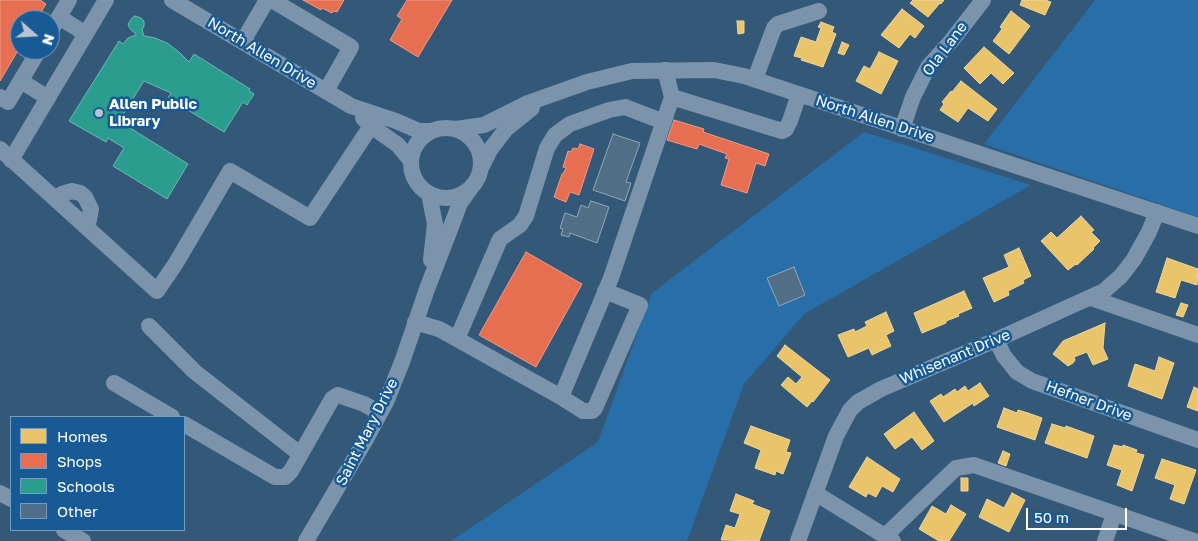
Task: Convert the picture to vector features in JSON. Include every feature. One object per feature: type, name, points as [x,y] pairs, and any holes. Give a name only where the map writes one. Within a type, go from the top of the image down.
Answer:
[{"type":"street","points":[[60,15],[69,0]]},
{"type":"street","points":[[106,0],[48,98],[6,155],[56,198],[156,292],[176,263],[230,171],[310,218],[371,126]]},
{"type":"street","name":"North Allen Drive","points":[[172,0],[351,106],[419,130],[430,131]]},
{"type":"street","points":[[243,41],[267,0]]},
{"type":"street","points":[[272,0],[351,47],[326,91]]},
{"type":"street","name":"Ola Lane","points":[[902,129],[913,97],[928,67],[983,0]]},
{"type":"street","points":[[755,79],[774,28],[778,24],[819,11]]},
{"type":"street","points":[[60,18],[86,34]]},
{"type":"street","points":[[0,97],[8,102],[33,60]]},
{"type":"street","points":[[561,397],[605,291],[672,97],[665,70]]},
{"type":"street","name":"North Allen Drive","points":[[456,129],[484,125],[528,103],[547,96],[586,82],[632,71],[714,70],[755,79],[1198,226]]},
{"type":"street","points":[[21,81],[48,98]]},
{"type":"street","points":[[672,97],[782,131],[786,129],[790,121],[799,94]]},
{"type":"street","name":"North Allen Drive","points":[[482,166],[490,150],[506,130],[547,96]]},
{"type":"street","name":"North Allen Drive","points":[[351,106],[371,126],[398,145],[411,161]]},
{"type":"street","points":[[457,339],[500,239],[520,225],[526,216],[548,148],[555,135],[570,124],[609,110],[625,107],[664,122]]},
{"type":"street","points":[[447,128],[456,129],[465,133],[478,147],[482,166],[476,183],[470,189],[461,195],[439,198],[421,188],[415,180],[411,161],[417,144],[430,131],[447,128]]},
{"type":"street","name":"Saint Mary Drive","points":[[306,541],[380,413],[402,362],[427,289],[460,203],[470,189]]},
{"type":"street","name":"Saint Mary Drive","points":[[427,289],[434,245],[435,224],[429,194]]},
{"type":"street","name":"Whisenant Drive","points":[[798,541],[836,436],[850,410],[858,402],[881,389],[1104,291],[1121,276],[1134,259],[1149,232],[1157,212]]},
{"type":"street","points":[[416,322],[457,339],[583,410],[592,411],[598,404],[640,305],[605,291]]},
{"type":"street","points":[[1091,298],[1198,335]]},
{"type":"street","points":[[149,326],[195,372],[300,454]]},
{"type":"street","name":"Hefner Drive","points":[[996,340],[1004,356],[1017,372],[1032,382],[1198,440]]},
{"type":"street","points":[[114,383],[170,416]]},
{"type":"street","points":[[185,425],[275,477],[285,477],[291,471],[332,399],[338,395],[364,404],[380,413]]},
{"type":"street","points":[[815,493],[889,538],[956,468],[974,465],[1194,541]]},
{"type":"street","points":[[1105,541],[1114,514]]},
{"type":"street","points":[[66,531],[83,541]]},
{"type":"shaded area","points":[[1095,0],[1198,0],[1198,217],[984,144]]},
{"type":"shaded area","points":[[864,132],[1031,185],[804,314],[744,384],[687,541],[451,541],[598,442],[652,293]]},
{"type":"building: Homes","points":[[913,0],[944,0],[928,17],[910,3]]},
{"type":"building: Homes","points":[[1022,0],[1045,0],[1051,2],[1045,15],[1020,5]]},
{"type":"building: Homes","points":[[902,9],[924,26],[915,38],[910,34],[899,48],[881,35]]},
{"type":"building: Homes","points":[[1011,11],[1030,26],[1009,54],[993,41],[1002,29],[1000,27]]},
{"type":"building: Homes","points":[[737,21],[744,21],[744,33],[738,34]]},
{"type":"building: Homes","points":[[821,22],[834,27],[832,32],[836,34],[823,67],[794,56],[801,37],[816,42],[821,28],[818,27]]},
{"type":"building: Homes","points":[[842,42],[849,45],[844,55],[838,53]]},
{"type":"building: Homes","points":[[984,47],[1014,73],[1003,84],[991,73],[980,84],[964,68]]},
{"type":"building: Homes","points":[[879,52],[898,61],[881,94],[856,81],[864,66],[870,69]]},
{"type":"building: Homes","points":[[961,81],[997,109],[988,121],[968,108],[958,122],[940,110],[944,104],[942,102]]},
{"type":"building: Homes","points":[[1081,216],[1094,230],[1091,232],[1100,241],[1077,265],[1068,270],[1041,241],[1051,232],[1057,238]]},
{"type":"building: Homes","points":[[1019,248],[1031,276],[1023,280],[1024,283],[1008,291],[1009,295],[994,302],[983,278],[1009,267],[1004,255]]},
{"type":"building: Homes","points":[[1167,258],[1198,269],[1197,285],[1181,280],[1175,298],[1156,292]]},
{"type":"building: Homes","points":[[964,291],[972,308],[958,314],[959,316],[946,321],[946,323],[922,333],[914,313]]},
{"type":"building: Homes","points":[[1181,303],[1188,305],[1183,317],[1176,315]]},
{"type":"building: Homes","points":[[886,312],[894,331],[886,335],[891,346],[872,355],[869,348],[848,357],[838,335],[854,329],[855,332],[867,326],[865,322]]},
{"type":"building: Homes","points":[[1105,323],[1103,348],[1108,359],[1093,365],[1087,352],[1074,357],[1073,363],[1068,366],[1053,354],[1063,341]]},
{"type":"building: Homes","points":[[785,345],[830,380],[807,407],[781,385],[788,377],[796,384],[802,377],[777,356]]},
{"type":"building: Homes","points":[[1159,357],[1174,363],[1162,399],[1128,386],[1135,364],[1155,371]]},
{"type":"building: Homes","points":[[980,383],[989,396],[974,406],[973,403],[944,422],[930,401],[941,394],[943,397],[955,389],[957,392],[965,386],[968,391]]},
{"type":"building: Homes","points":[[1194,387],[1198,389],[1198,411],[1187,407]]},
{"type":"building: Homes","points":[[1004,408],[1017,413],[1018,410],[1042,418],[1035,440],[997,427]]},
{"type":"building: Homes","points":[[914,412],[934,441],[922,450],[912,437],[895,449],[884,434]]},
{"type":"building: Homes","points":[[1052,424],[1065,428],[1066,426],[1094,436],[1087,458],[1045,443]]},
{"type":"building: Homes","points":[[751,426],[790,440],[786,452],[791,453],[783,474],[776,471],[775,475],[755,468],[761,450],[744,443]]},
{"type":"building: Homes","points":[[1114,445],[1123,447],[1123,445],[1137,450],[1136,453],[1144,455],[1132,491],[1117,485],[1122,470],[1107,465]]},
{"type":"building: Homes","points":[[1003,451],[1010,454],[1006,466],[998,463]]},
{"type":"building: Homes","points":[[867,457],[900,479],[893,492],[882,486],[876,497],[868,493],[866,497],[849,487]]},
{"type":"building: Homes","points":[[1162,459],[1196,470],[1184,504],[1170,499],[1175,485],[1155,478]]},
{"type":"building: Homes","points":[[961,478],[968,478],[968,491],[961,491]]},
{"type":"building: Homes","points":[[1012,493],[1025,500],[1009,532],[979,517],[987,499],[1004,508]]},
{"type":"building: Homes","points":[[736,494],[754,501],[752,504],[770,511],[759,541],[721,540],[726,525],[735,528],[740,514],[730,511]]},
{"type":"building: Homes","points":[[951,505],[966,514],[949,541],[939,541],[919,529],[932,506],[946,514]]},
{"type":"building: Shops","points":[[0,0],[40,0],[46,4],[42,10],[10,10],[10,60],[12,60],[0,81]]},
{"type":"building: Shops","points":[[303,0],[344,0],[337,12],[333,11],[332,13],[322,8],[321,10]]},
{"type":"building: Shops","points":[[407,0],[452,0],[418,57],[390,40],[402,19],[397,16]]},
{"type":"building: Shops","points":[[674,120],[704,129],[703,132],[769,154],[765,166],[756,163],[747,193],[721,185],[729,159],[725,158],[727,154],[699,144],[697,149],[667,140]]},
{"type":"building: Shops","points":[[580,144],[594,149],[579,195],[570,192],[566,202],[554,197],[566,168],[563,167],[568,151],[571,152],[573,148],[578,149]]},
{"type":"building: Shops","points":[[526,252],[582,284],[536,367],[479,335]]},
{"type":"building: Schools","name":"Allen Public Library","points":[[135,16],[144,21],[142,30],[144,36],[167,43],[189,62],[194,54],[250,89],[249,91],[254,94],[247,105],[243,102],[224,132],[168,98],[171,93],[144,81],[119,121],[188,164],[167,199],[113,166],[124,148],[108,138],[106,142],[69,121],[119,41],[123,44],[128,38],[136,35],[128,24]]},
{"type":"building: Other","points":[[613,134],[640,143],[626,182],[631,183],[625,201],[593,190]]},
{"type":"building: Other","points":[[591,201],[609,207],[597,243],[570,233],[569,237],[561,235],[563,229],[560,228],[565,213],[577,217],[581,205],[588,208]]},
{"type":"building: Other","points":[[794,267],[805,295],[779,306],[767,278]]},
{"type":"place","name":"Allen Public Library","points":[[99,113]]}]
